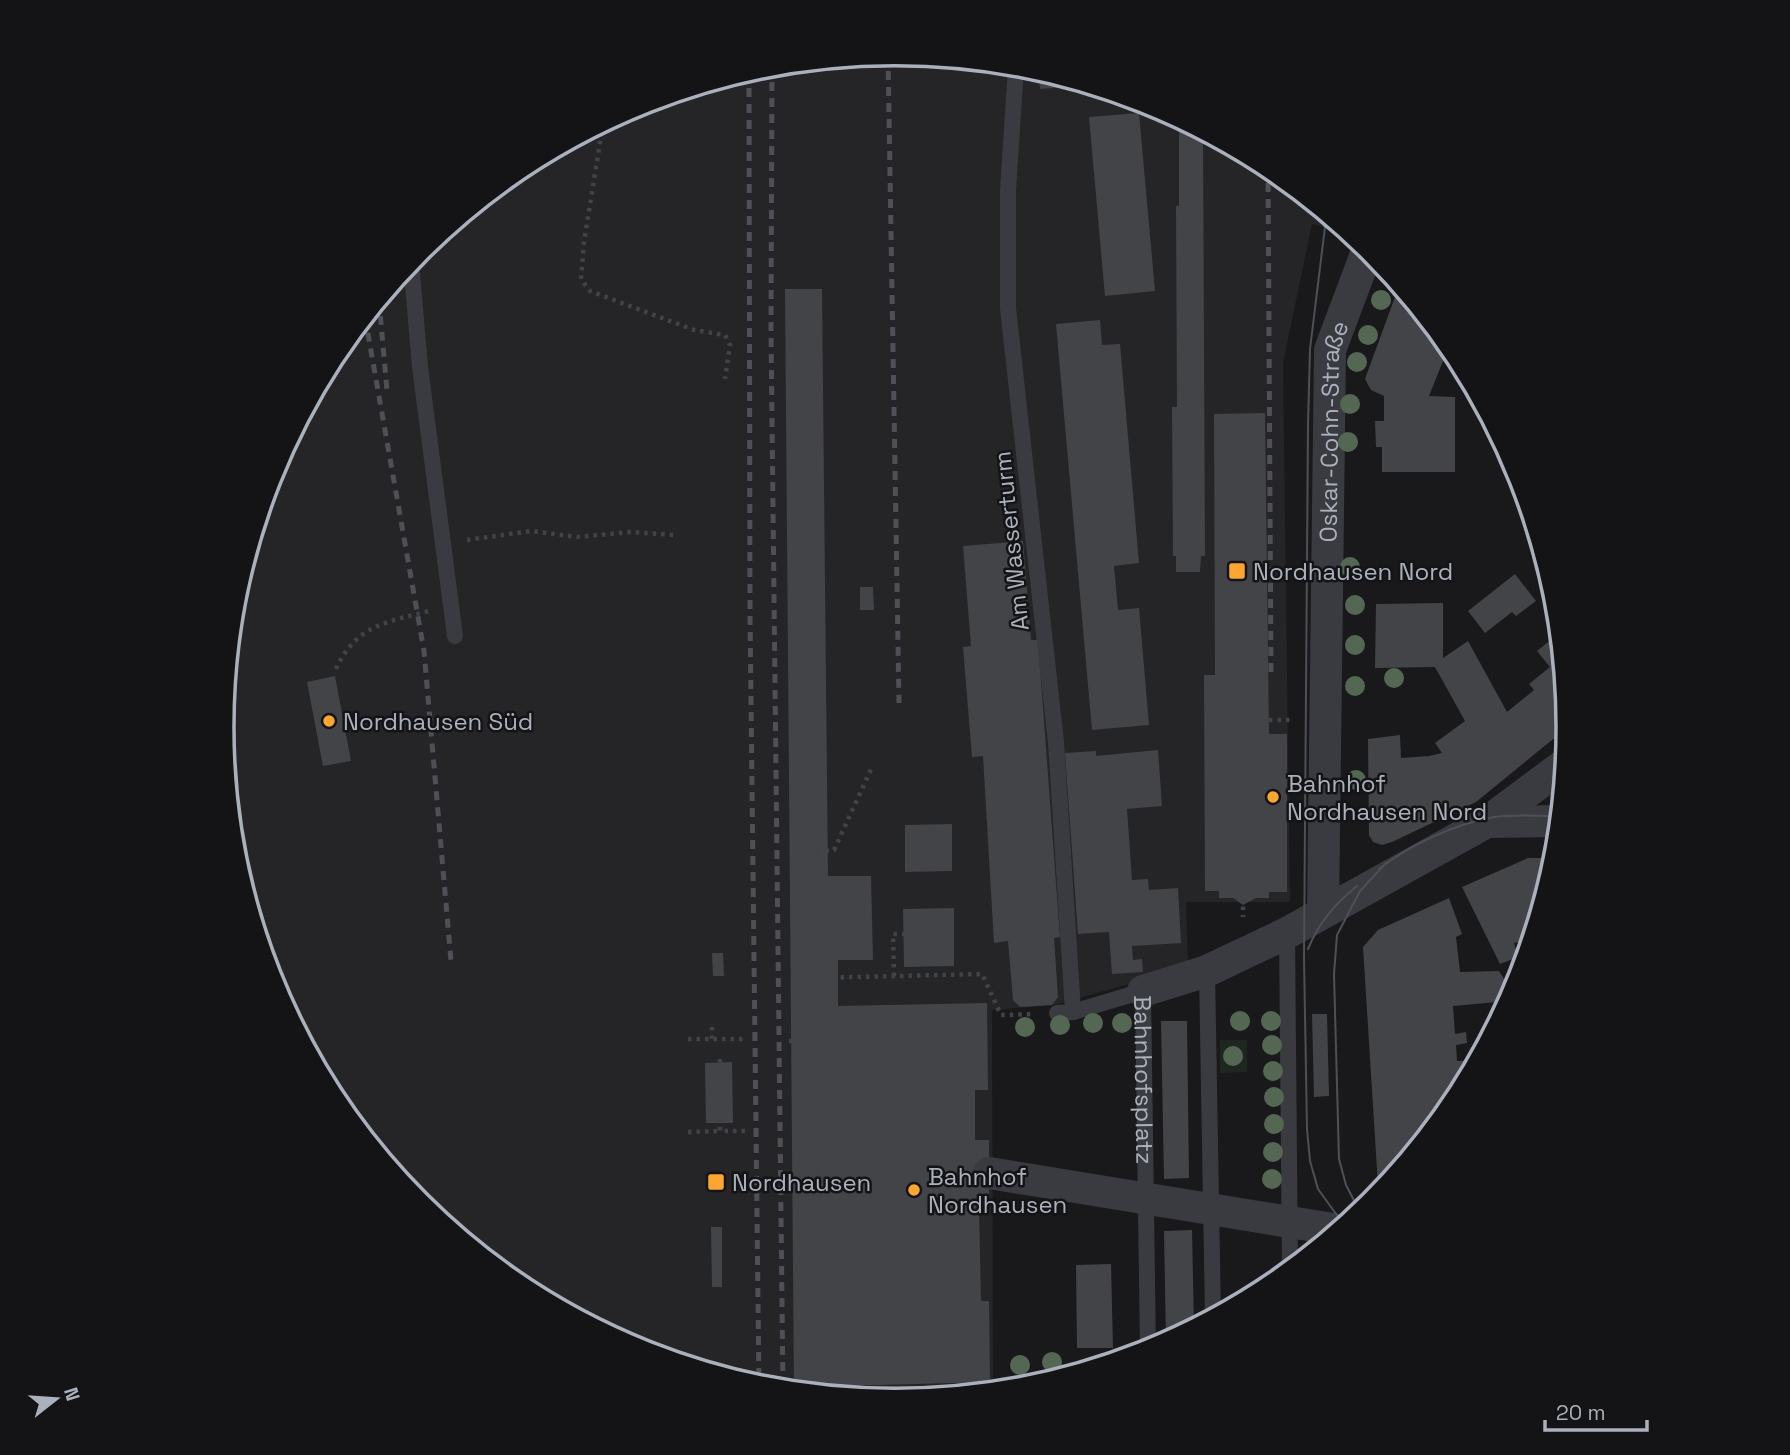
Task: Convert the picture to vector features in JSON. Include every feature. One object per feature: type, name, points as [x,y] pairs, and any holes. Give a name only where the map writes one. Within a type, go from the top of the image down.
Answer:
[{"type":"street","name":"Oskar-Cohn-Straße","points":[[1322,912],[1330,350],[1363,261]]},
{"type":"street","name":"Bahnhofsplatz","points":[[1143,991],[1207,971],[1287,933],[1487,822],[1555,771]]},
{"type":"street","points":[[1487,822],[1549,821]]},
{"type":"street","name":"Bahnhofsplatz","points":[[989,1173],[1326,1228]]},
{"type":"lane","name":"Am Wasserturm","points":[[1015,78],[1008,191],[1008,308],[1056,742],[1065,1012]]},
{"type":"lane","points":[[412,277],[420,367],[455,636]]},
{"type":"lane","points":[[1287,933],[1290,1257]]},
{"type":"lane","points":[[1207,971],[1213,1307]]},
{"type":"lane","points":[[1065,1012],[1143,991]]},
{"type":"lane","name":"Bahnhofsplatz","points":[[1143,991],[1148,1338]]},
{"type":"path","points":[[601,136],[584,242],[581,279],[590,291],[694,330],[725,335],[730,345],[725,379]]},
{"type":"path","points":[[442,542],[531,531],[577,537],[631,532],[674,535]]},
{"type":"path","points":[[336,669],[342,656],[364,631],[450,605]]},
{"type":"path","points":[[820,1384],[815,851],[834,850],[873,765]]},
{"type":"path","points":[[1243,898],[1243,905]]},
{"type":"path","points":[[894,976],[893,934],[925,934]]},
{"type":"path","points":[[815,978],[982,974],[1001,1016],[1065,1012]]},
{"type":"path","points":[[802,1024],[802,1040]]},
{"type":"path","points":[[712,1025],[712,1039]]},
{"type":"path","points":[[688,1039],[746,1039]]},
{"type":"path","points":[[789,1041],[815,1040]]},
{"type":"path","points":[[803,1058],[803,1172],[840,1172]]},
{"type":"path","points":[[720,1059],[720,1131]]},
{"type":"path","points":[[688,1132],[746,1131]]},
{"type":"shaded area","points":[[895,66],[981,72],[1024,79],[1107,102],[1187,135],[1262,178],[1326,227],[1312,224],[1283,363],[1290,902],[1186,902],[1188,967],[1055,1005],[992,1010],[993,1381],[895,1388],[809,1383],[724,1366],[642,1338],[564,1300],[493,1252],[459,1224],[398,1163],[345,1095],[302,1020],[284,980],[257,899],[247,856],[235,771],[235,684],[240,641],[247,599],[269,515],[302,435],[323,397],[345,360],[398,292],[428,260],[493,203],[564,155],[603,135],[642,117],[724,89],[809,72]]},
{"type":"shaded area","points":[[1220,1040],[1247,1040],[1247,1072],[1220,1073]]},
{"type":"building","points":[[1040,83],[1060,87],[1040,89]]},
{"type":"building","points":[[1139,114],[1155,291],[1105,296],[1089,117]]},
{"type":"building","points":[[1179,131],[1203,143],[1205,556],[1201,556],[1200,572],[1176,572],[1176,556],[1173,556],[1172,407],[1177,407],[1176,206],[1179,206]]},
{"type":"building","points":[[785,289],[822,289],[828,876],[871,876],[873,960],[838,960],[838,1006],[987,1003],[988,1090],[975,1090],[975,1140],[989,1140],[989,1207],[979,1208],[981,1301],[989,1301],[990,1382],[841,1386],[794,1381]]},
{"type":"building","points":[[1395,296],[1444,359],[1429,396],[1455,397],[1455,472],[1382,472],[1382,447],[1376,447],[1375,421],[1384,421],[1384,396],[1371,390],[1365,379]]},
{"type":"building","points":[[1100,320],[1102,345],[1120,344],[1139,563],[1114,566],[1118,610],[1139,608],[1149,725],[1092,730],[1056,324]]},
{"type":"building","points":[[1265,413],[1269,734],[1287,734],[1287,892],[1269,892],[1269,898],[1256,898],[1243,905],[1233,898],[1219,898],[1219,891],[1205,891],[1204,675],[1215,675],[1214,414]]},
{"type":"building","points":[[1023,541],[1031,640],[1038,640],[1060,937],[1054,938],[1058,997],[1052,1005],[1020,1007],[1013,1000],[1008,941],[994,943],[983,756],[972,757],[963,647],[971,646],[963,546]]},
{"type":"building","points":[[1515,574],[1536,601],[1516,616],[1512,612],[1485,633],[1468,611]]},
{"type":"building","points":[[860,587],[873,587],[874,610],[860,610]]},
{"type":"building","points":[[1443,603],[1443,658],[1468,641],[1507,712],[1534,690],[1529,684],[1550,667],[1537,651],[1550,640],[1555,684],[1556,737],[1476,802],[1382,845],[1373,842],[1369,835],[1368,739],[1400,735],[1401,758],[1429,756],[1442,753],[1435,743],[1465,721],[1435,667],[1375,668],[1376,604]]},
{"type":"building","name":"Nordhausen Süd","points":[[335,676],[351,761],[323,766],[307,682]]},
{"type":"building","points":[[1158,750],[1162,806],[1127,809],[1132,880],[1148,879],[1149,890],[1178,888],[1181,943],[1132,946],[1133,960],[1142,959],[1143,972],[1112,974],[1109,932],[1078,934],[1065,753],[1096,751],[1096,756]]},
{"type":"building","points":[[952,824],[952,871],[905,872],[905,825]]},
{"type":"building","points":[[1528,858],[1543,858],[1521,940],[1514,943],[1517,952],[1514,959],[1500,964],[1462,887]]},
{"type":"building","points":[[1449,898],[1462,934],[1456,937],[1460,972],[1499,971],[1505,981],[1496,1002],[1453,1006],[1455,1034],[1466,1032],[1467,1043],[1456,1045],[1457,1061],[1465,1061],[1445,1095],[1419,1130],[1378,1178],[1363,947],[1378,930]]},
{"type":"building","points":[[954,908],[954,966],[904,967],[903,909]]},
{"type":"building","points":[[712,953],[723,953],[724,976],[713,976]]},
{"type":"building","points":[[1312,1014],[1327,1014],[1329,1096],[1314,1097]]},
{"type":"building","points":[[1161,1021],[1187,1021],[1189,1178],[1164,1179]]},
{"type":"building","points":[[732,1062],[733,1123],[706,1123],[705,1063]]},
{"type":"building","points":[[711,1227],[722,1227],[722,1287],[712,1287]]},
{"type":"building","points":[[1192,1230],[1194,1317],[1166,1330],[1164,1231]]},
{"type":"building","points":[[1111,1264],[1113,1348],[1077,1348],[1076,1265]]},
{"type":"tram line","points":[[1325,227],[1310,349],[1304,958],[1310,1161],[1318,1189],[1338,1217]]},
{"type":"tram line","points":[[1379,869],[1418,844],[1479,820],[1518,815],[1550,816]]},
{"type":"tram line","points":[[1355,1202],[1346,1185],[1339,1159],[1334,974],[1337,935],[1360,891],[1386,863]]},
{"type":"tram line","points":[[1308,949],[1328,914],[1357,886]]},
{"type":"railway","points":[[888,66],[899,703]]},
{"type":"railway","points":[[772,78],[771,331],[783,1379]]},
{"type":"railway","points":[[749,83],[750,613],[759,1374]]},
{"type":"railway","points":[[1268,182],[1271,673]]},
{"type":"railway","points":[[380,314],[387,391]]},
{"type":"railway","points":[[367,330],[424,651],[451,961]]},
{"type":"place","name":"Nordhausen Nord","points":[[1237,571]]},
{"type":"place","name":"Nordhausen Süd","points":[[329,721]]},
{"type":"place","name":"Bahnhof Nordhausen Nord","points":[[1273,797]]},
{"type":"place","name":"Nordhausen","points":[[716,1182]]},
{"type":"place","name":"Bahnhof Nordhausen","points":[[914,1190]]}]
